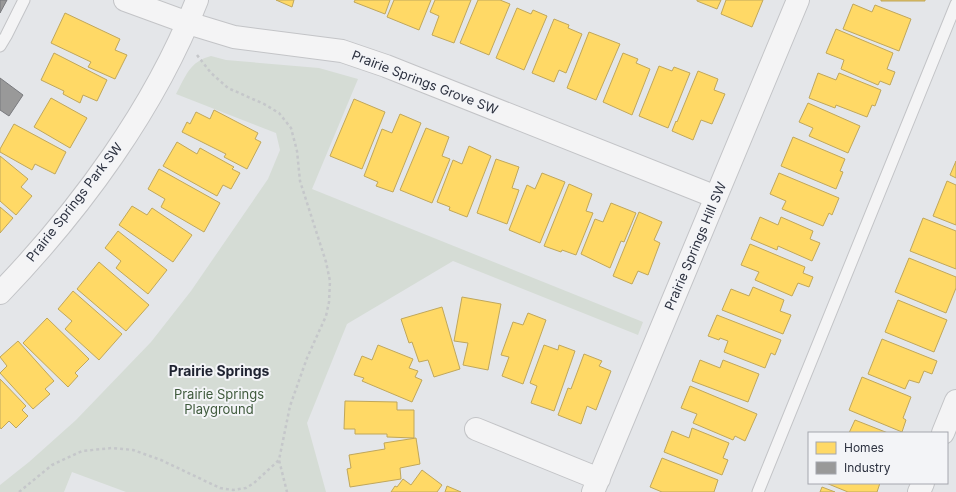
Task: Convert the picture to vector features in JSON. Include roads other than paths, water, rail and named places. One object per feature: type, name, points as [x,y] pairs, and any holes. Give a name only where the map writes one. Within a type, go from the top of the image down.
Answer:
[{"type":"street","name":"Prairie Springs Grove SW","points":[[125,0],[185,29],[342,51],[386,66],[716,197]]},
{"type":"street","points":[[185,29],[197,0]]},
{"type":"street","name":"Prairie Springs Hill SW","points":[[596,486],[798,0]]},
{"type":"street","name":"Prairie Springs Park SW","points":[[0,293],[60,224],[96,179],[125,137],[156,86],[185,29]]},
{"type":"street","points":[[943,432],[956,401]]},
{"type":"street","points":[[476,429],[596,486]]},
{"type":"lane","points":[[0,46],[24,0]]},
{"type":"lane","points":[[758,492],[956,4]]},
{"type":"district","name":"Prairie Springs","points":[[219,371]]},
{"type":"park label","name":"Prairie Springs Playground","points":[[219,402]]}]
